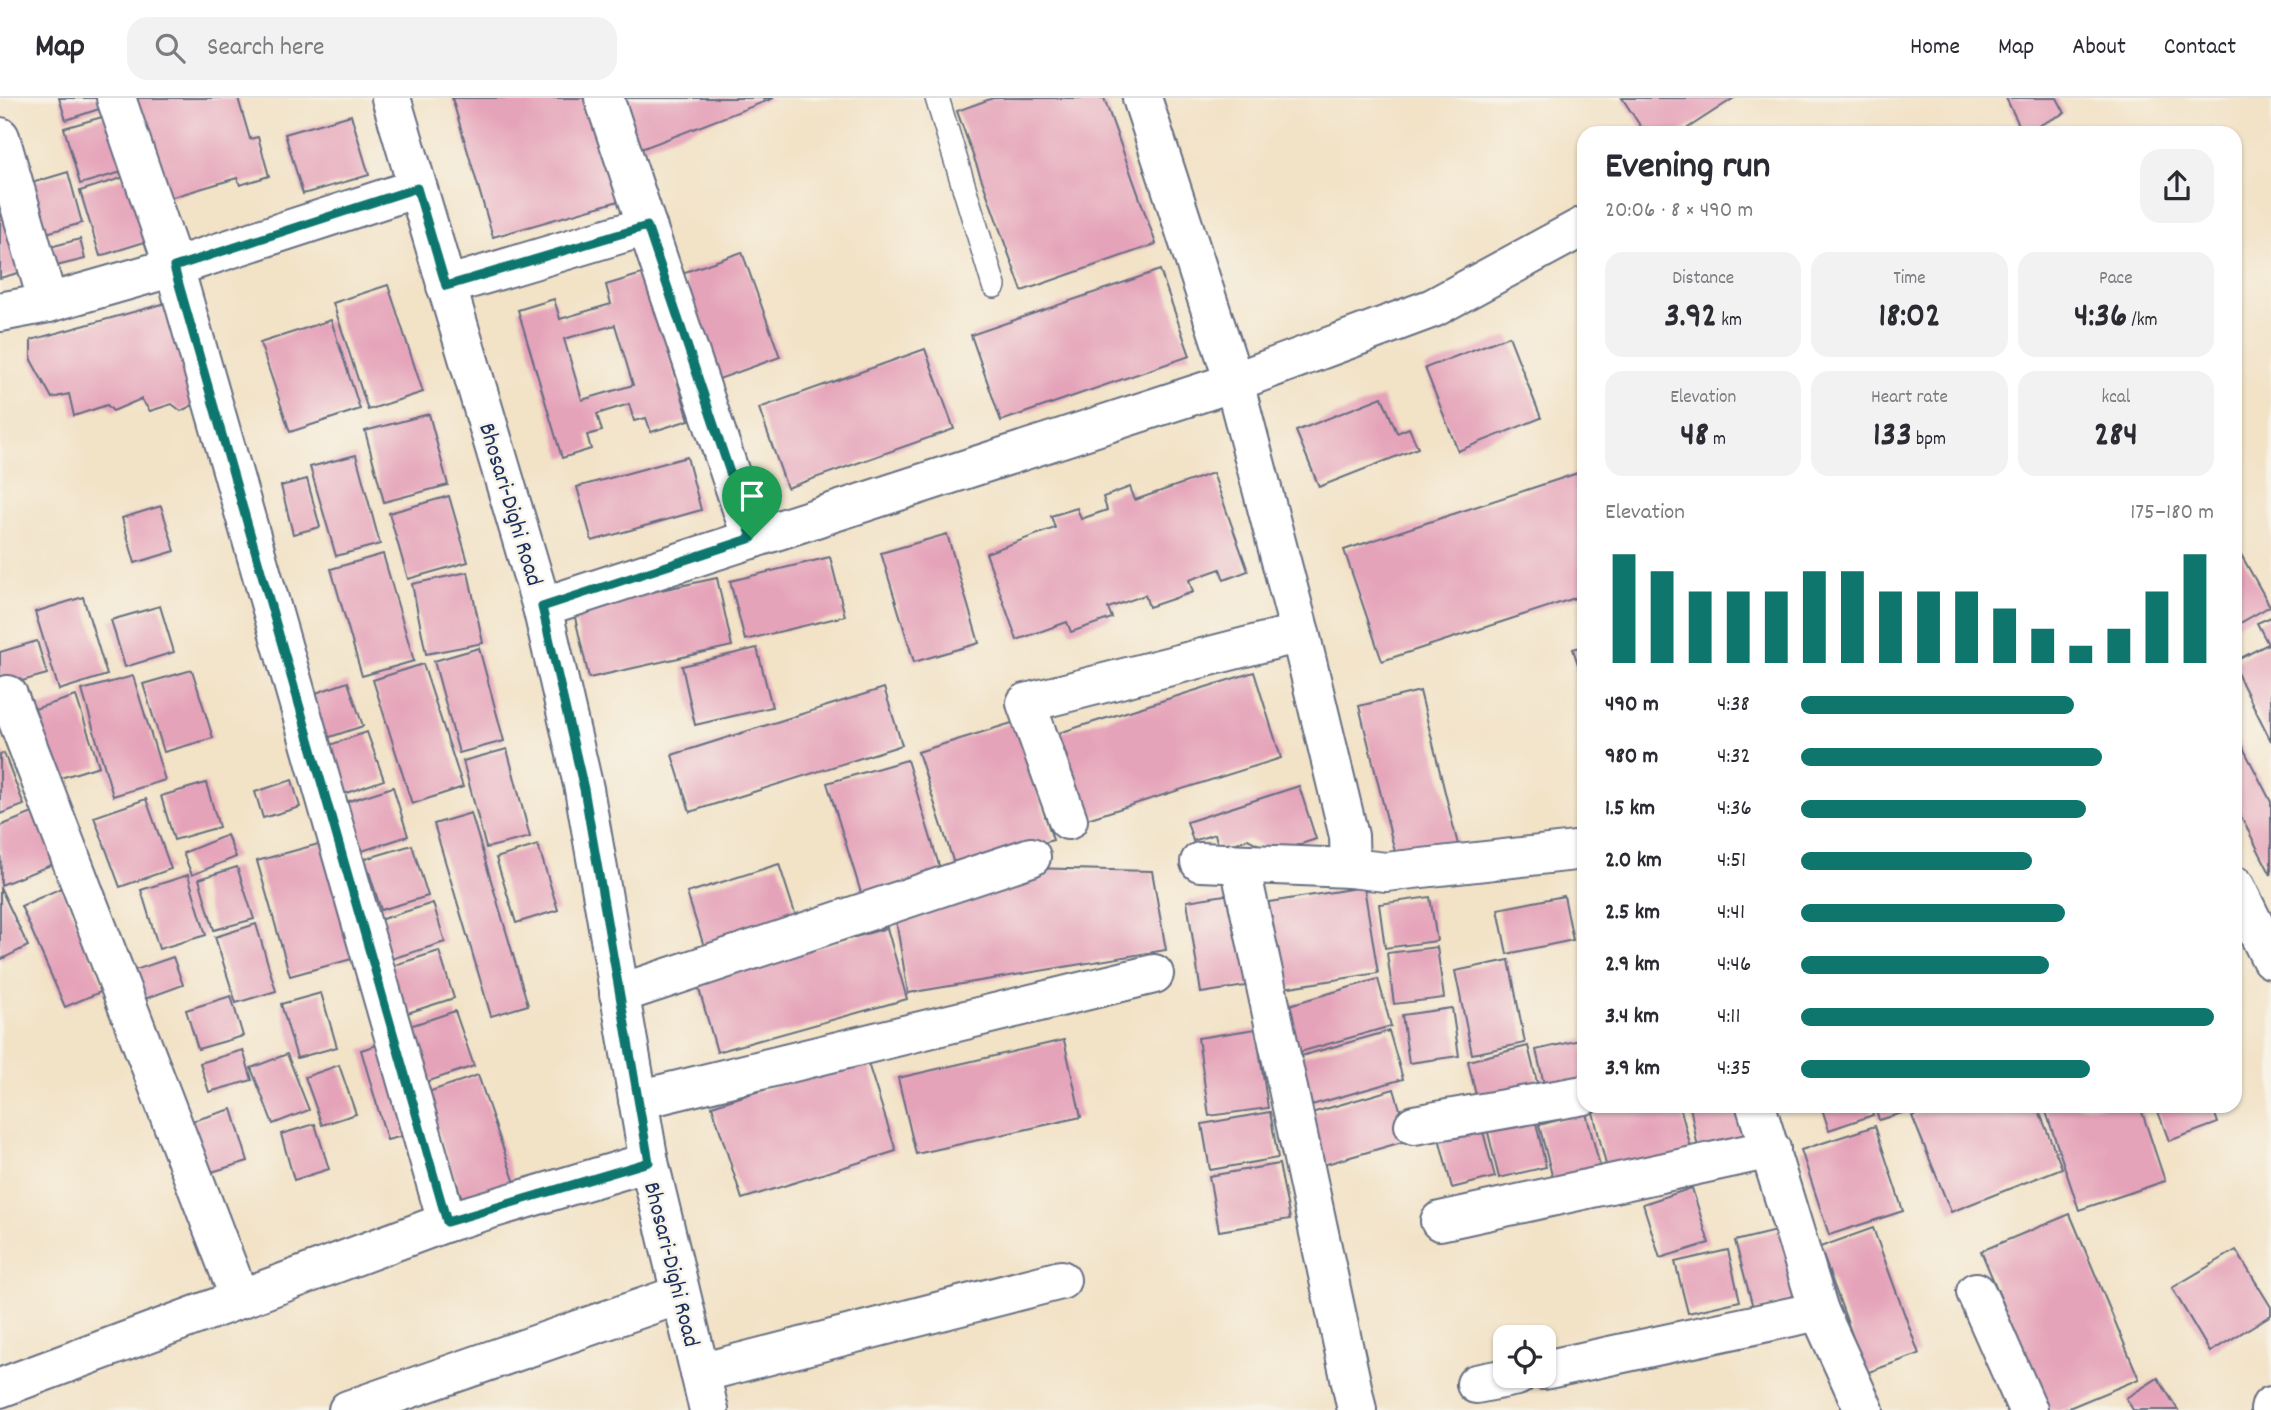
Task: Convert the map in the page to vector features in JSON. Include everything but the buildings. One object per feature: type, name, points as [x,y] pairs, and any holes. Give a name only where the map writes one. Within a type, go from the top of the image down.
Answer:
[{"type":"street","points":[[116,98],[174,267],[447,1222]]},
{"type":"street","name":"Bhosari-Dighi Road","points":[[391,98],[542,607],[584,789],[649,1162],[709,1410]]},
{"type":"street","points":[[604,98],[752,538]]},
{"type":"street","points":[[1142,98],[1234,382],[1300,633],[1349,836],[1350,868]]},
{"type":"street","points":[[0,137],[48,303]]},
{"type":"street","points":[[0,312],[48,303],[174,267],[417,188]]},
{"type":"street","points":[[446,286],[647,226]]},
{"type":"street","points":[[542,607],[1234,382],[1433,308],[1577,230]]},
{"type":"street","points":[[1068,820],[1027,703],[1300,633]]},
{"type":"street","points":[[8,695],[240,1299]]},
{"type":"street","points":[[1200,862],[1386,872],[1577,851]]},
{"type":"street","points":[[619,993],[1031,857]]},
{"type":"street","points":[[1240,865],[1357,1410]]},
{"type":"street","points":[[2242,900],[2271,959]]},
{"type":"street","points":[[638,1100],[1154,975]]},
{"type":"street","points":[[1414,1125],[1577,1096]]},
{"type":"street","points":[[1758,1113],[1819,1311],[1864,1410]]},
{"type":"street","points":[[1440,1221],[1771,1149]]},
{"type":"street","points":[[0,1388],[447,1222],[649,1162]]},
{"type":"street","points":[[700,1373],[1061,1280]]},
{"type":"street","points":[[1976,1292],[2028,1410]]},
{"type":"street","points":[[348,1410],[680,1295]]},
{"type":"street","points":[[1556,1367],[1819,1311]]},
{"type":"street","points":[[1476,1384],[1493,1381]]},
{"type":"lane","points":[[937,98],[994,286]]},
{"type":"route","points":[[417,188],[446,286],[647,226],[752,538],[542,607],[584,789],[649,1162],[447,1222],[174,267],[417,188]]}]
